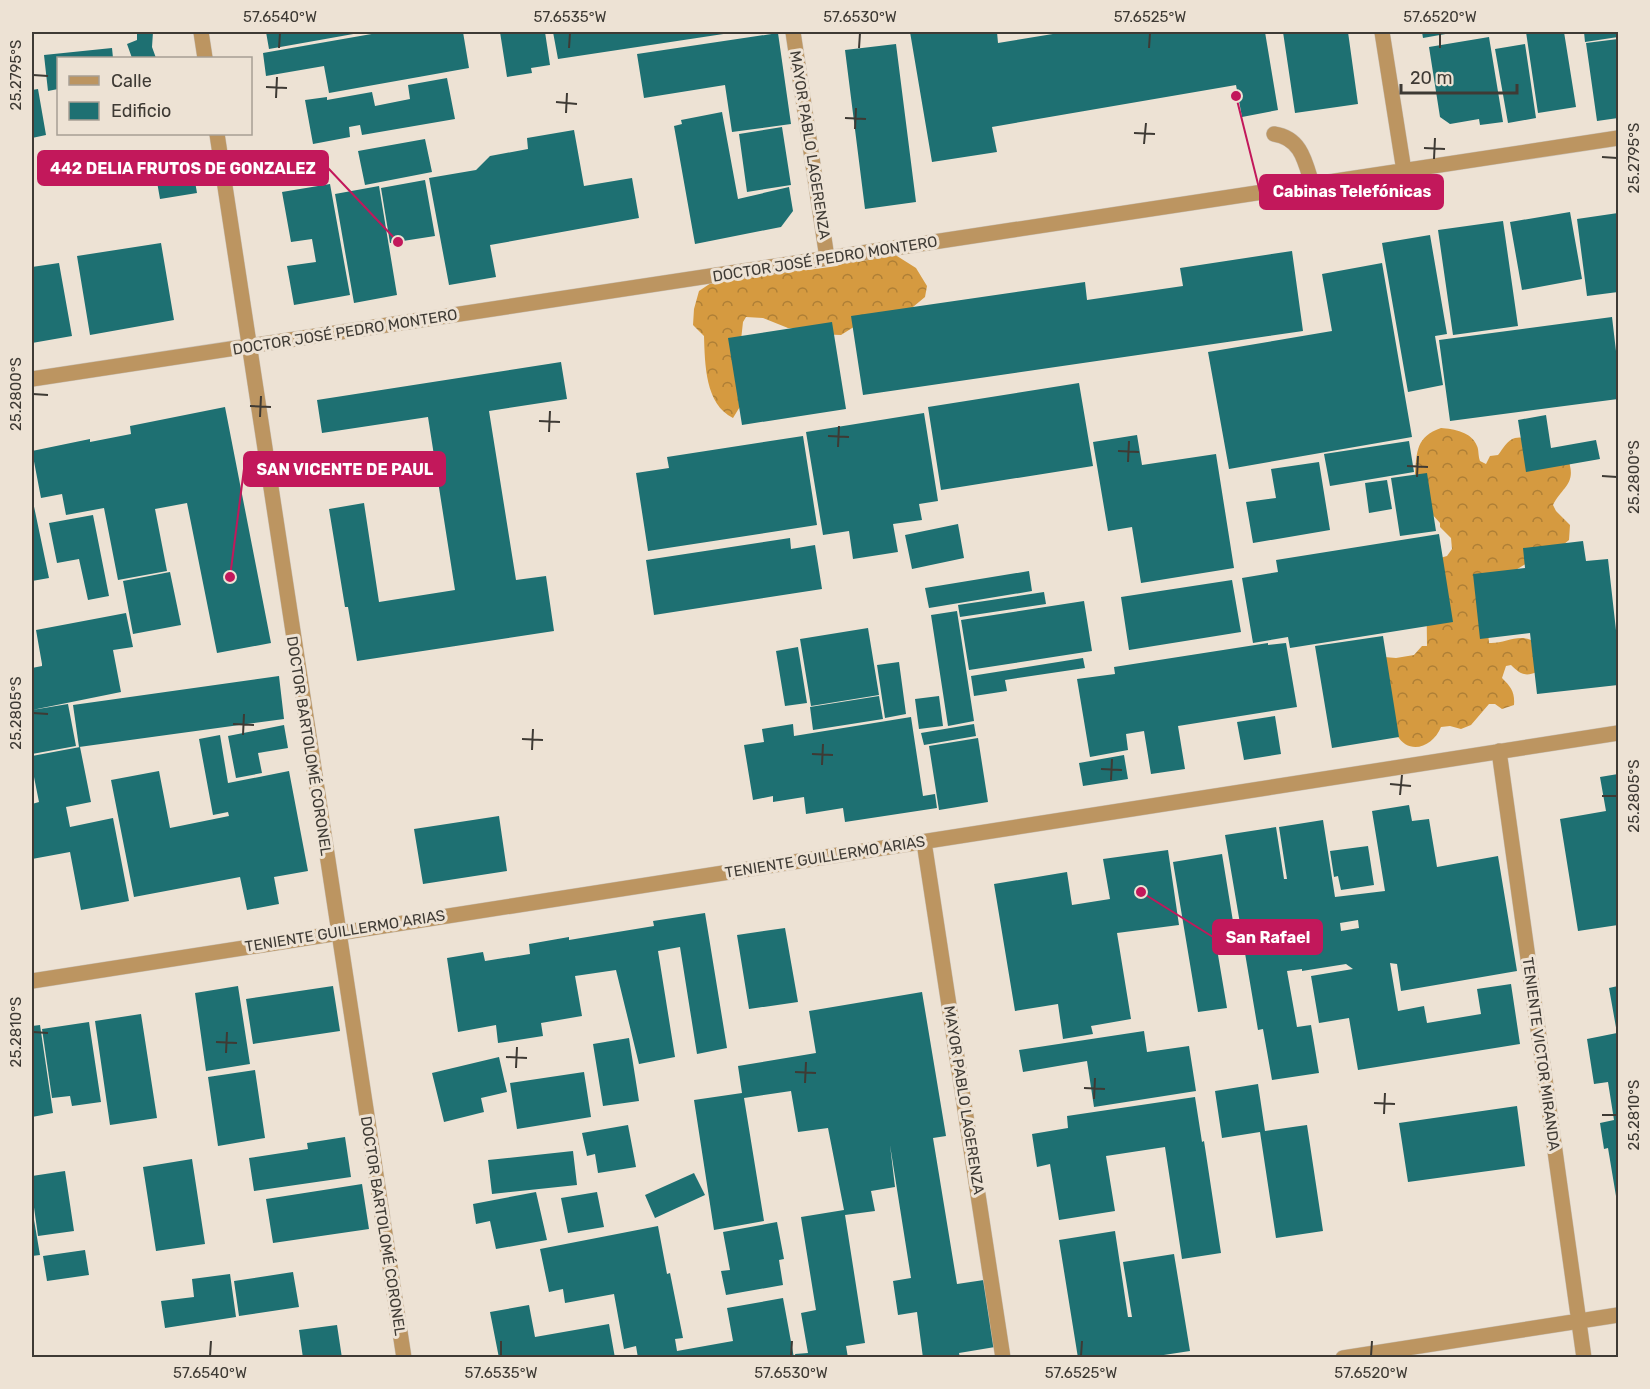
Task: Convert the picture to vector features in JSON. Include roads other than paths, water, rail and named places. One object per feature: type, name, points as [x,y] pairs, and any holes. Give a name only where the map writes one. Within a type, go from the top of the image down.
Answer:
[{"type":"street","points":[[201,32],[206,57]]},
{"type":"street","name":"MAYOR PABLO LAGERENZA","points":[[793,32],[827,258]]},
{"type":"street","points":[[1382,32],[1404,171]]},
{"type":"street","points":[[1274,134],[1286,136],[1301,149],[1312,184]]},
{"type":"street","name":"DOCTOR BARTOLOMÉ CORONEL","points":[[217,135],[404,1358]]},
{"type":"street","name":"DOCTOR JOSÉ PEDRO MONTERO","points":[[32,379],[1618,138]]},
{"type":"street","name":"TENIENTE GUILLERMO ARIAS","points":[[32,981],[1618,733]]},
{"type":"street","name":"TENIENTE VICTOR MIRANDA","points":[[1499,751],[1584,1358]]},
{"type":"street","name":"MAYOR PABLO LAGERENZA","points":[[924,842],[1004,1358]]},
{"type":"street","points":[[1343,1358],[1618,1314]]},
{"type":"place","name":"Cabinas Telefónicas","points":[[1236,96]]},
{"type":"place","name":"442 DELIA FRUTOS DE GONZALEZ","points":[[398,242]]},
{"type":"place","name":"SAN VICENTE DE PAUL","points":[[230,577]]},
{"type":"place","name":"San Rafael","points":[[1141,892]]}]
